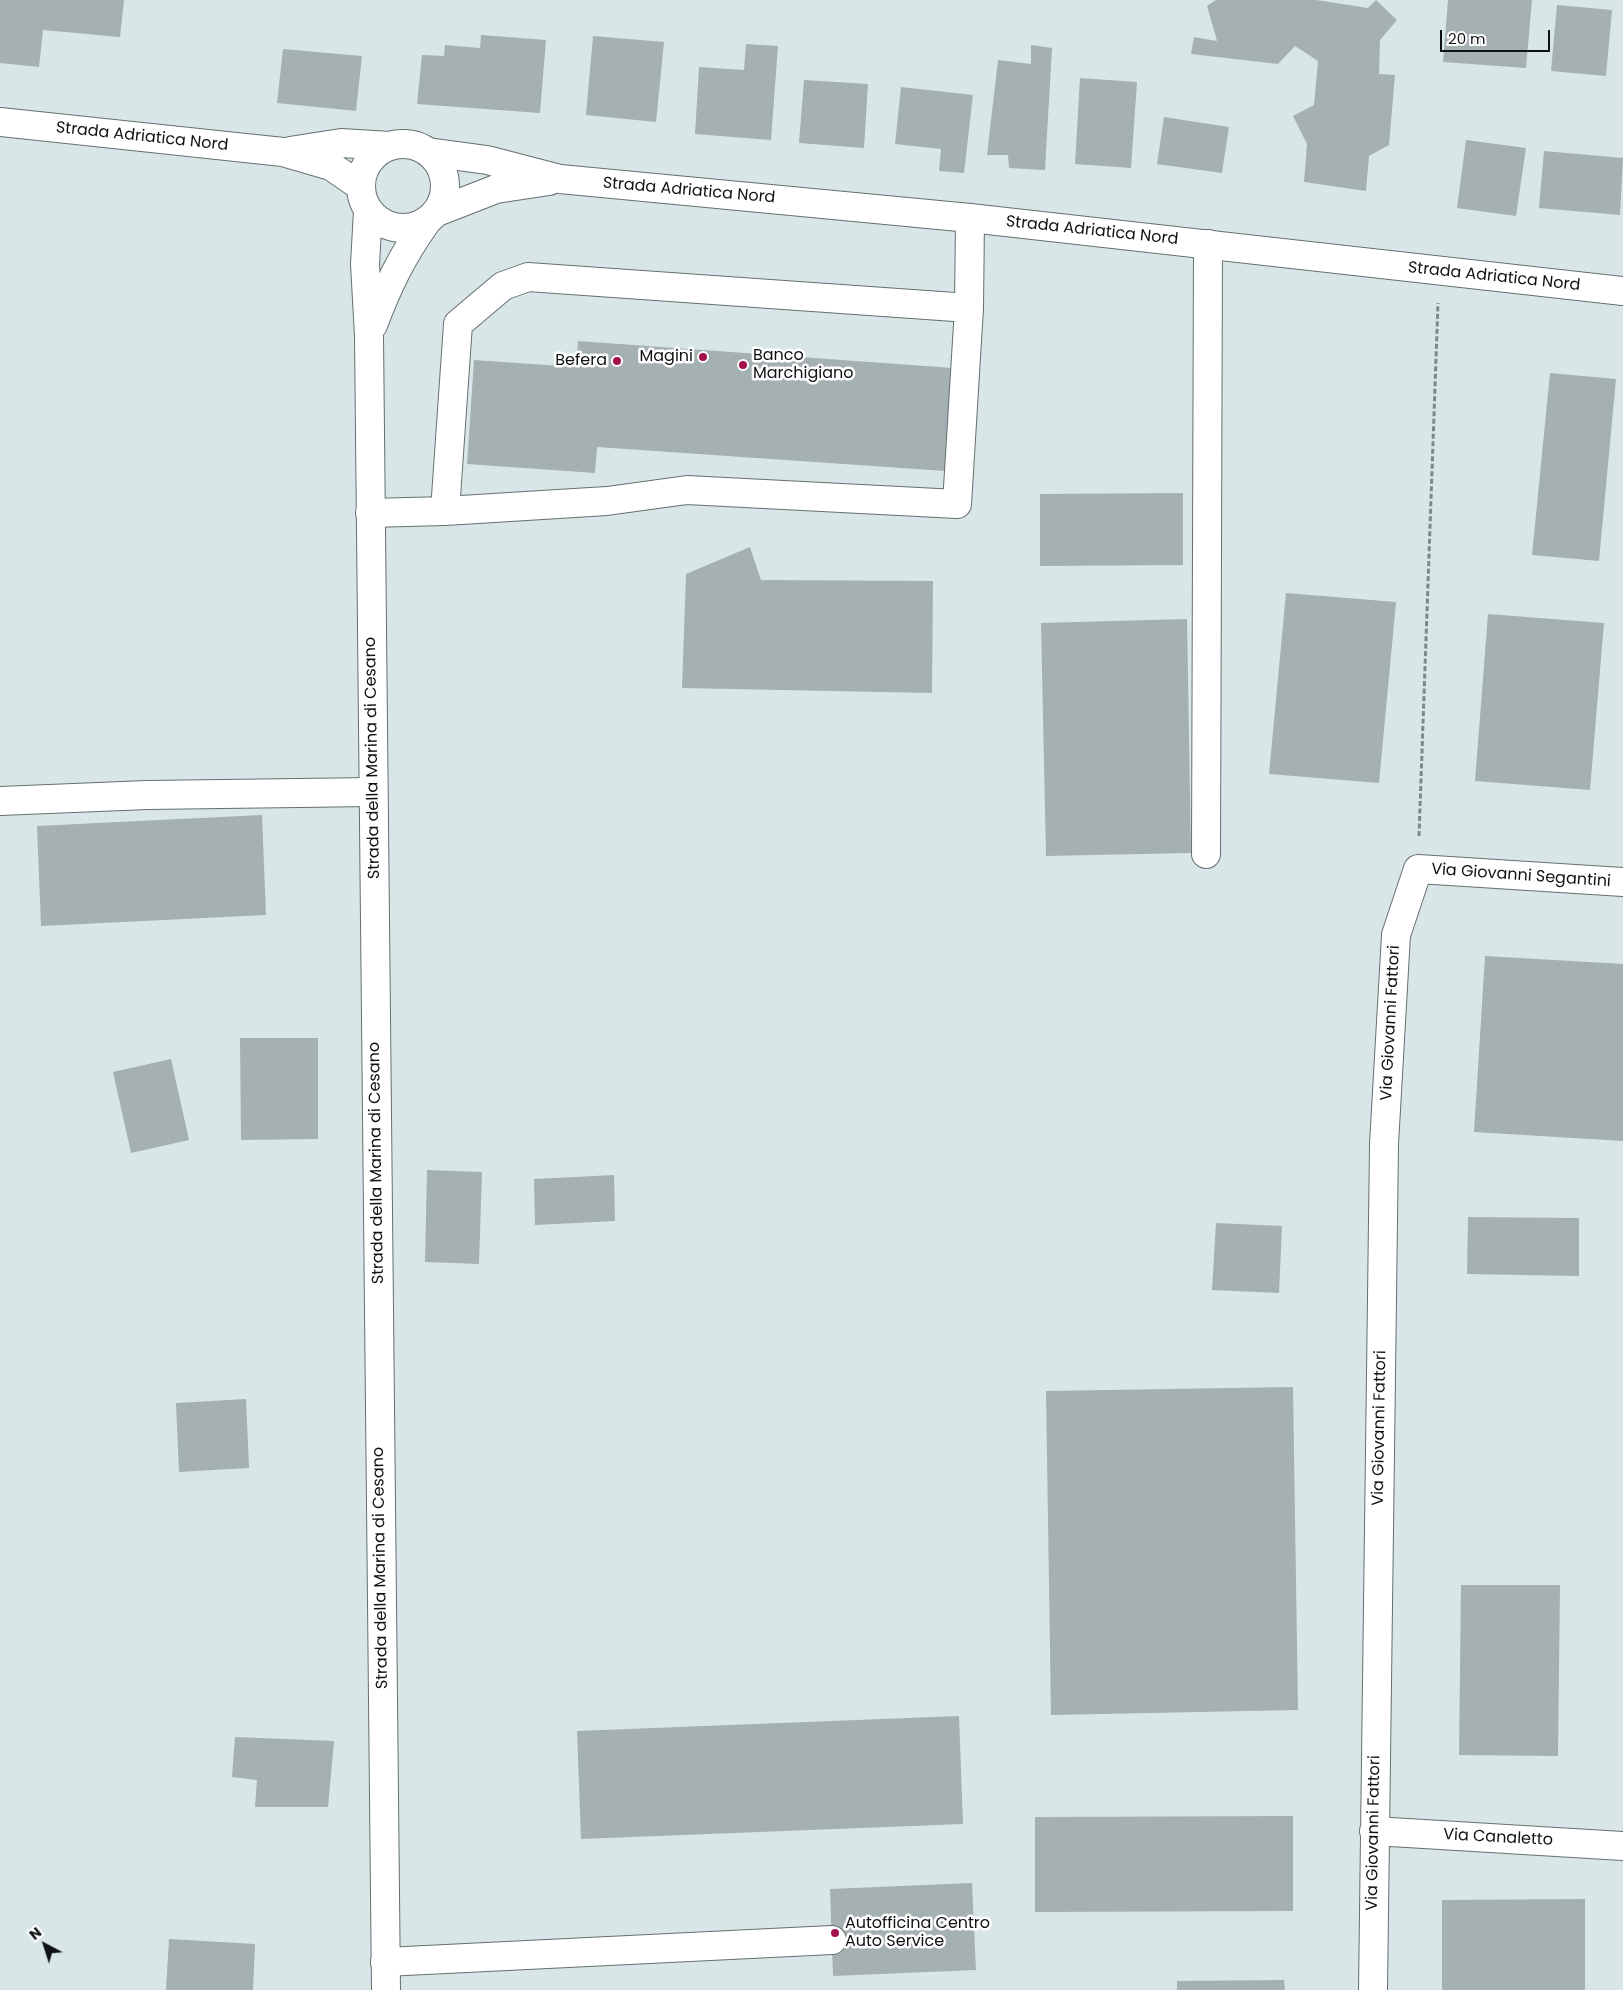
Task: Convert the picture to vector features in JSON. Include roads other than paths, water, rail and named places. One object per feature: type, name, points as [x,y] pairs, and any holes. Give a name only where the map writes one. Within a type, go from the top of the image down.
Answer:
[{"type":"main road","name":"Strada Adriatica Nord","points":[[0,122],[284,152],[331,166],[364,198],[377,220],[389,227],[402,229],[415,228],[432,217],[496,189],[560,179]]},
{"type":"main road","name":"Strada Adriatica Nord","points":[[284,152],[341,142],[390,146],[403,144],[416,146],[428,152],[487,160],[560,179],[970,218],[1623,291]]},
{"type":"main road","points":[[364,198],[362,172],[368,161],[378,151],[390,146]]},
{"type":"main road","points":[[428,152],[438,162],[443,174],[445,187],[443,200],[432,217]]},
{"type":"main road","name":"Strada della Marina di Cesano","points":[[364,198],[369,336],[386,1990]]},
{"type":"main road","name":"Strada della Marina di Cesano","points":[[369,336],[389,283],[408,248],[432,217]]},
{"type":"main road","points":[[370,513],[444,511],[608,501],[687,490],[957,504],[969,308],[970,218]]},
{"type":"main road","points":[[1206,854],[1208,244]]},
{"type":"main road","points":[[444,511],[458,324],[502,286],[528,277],[969,308]]},
{"type":"main road","points":[[0,801],[147,795],[373,792]]},
{"type":"main road","name":"Via Giovanni Segantini","points":[[1418,869],[1623,882]]},
{"type":"main road","name":"Via Giovanni Fattori","points":[[1373,1990],[1384,1144],[1396,935],[1418,869]]},
{"type":"main road","name":"Via Canaletto","points":[[1374,1831],[1623,1846]]},
{"type":"main road","points":[[385,1962],[832,1940]]},
{"type":"place","name":"Magini","points":[[703,357]]},
{"type":"place","name":"Befera","points":[[617,361]]},
{"type":"place","name":"Banco Marchigiano","points":[[743,365]]},
{"type":"place","name":"Autofficina Centro Auto Service","points":[[835,1933]]}]
